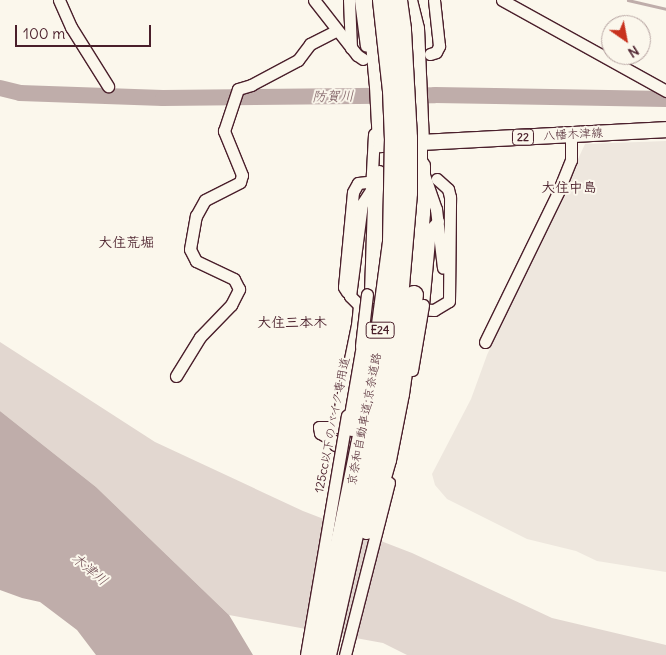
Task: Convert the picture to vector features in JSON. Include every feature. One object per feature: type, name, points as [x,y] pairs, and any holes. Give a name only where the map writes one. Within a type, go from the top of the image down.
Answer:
[{"type":"highway","name":"京奈和自動車道;京奈道路","points":[[316,652],[374,377],[392,242],[394,140],[392,91],[382,0]]},
{"type":"highway","name":"京奈和自動車道;京奈道路","points":[[316,652],[387,378],[405,242],[408,138],[402,29],[398,0]]},
{"type":"highway","points":[[334,655],[387,460],[419,300],[421,166]]},
{"type":"highway","points":[[316,652],[329,544],[342,482],[371,294],[378,202]]},
{"type":"main road","points":[[369,0],[379,111],[380,144]]},
{"type":"main road","points":[[409,0],[416,28],[420,84],[421,142]]},
{"type":"main road","name":"八幡木津線","points":[[380,144],[666,129]]},
{"type":"street","points":[[59,0],[71,27],[108,86]]},
{"type":"street","points":[[314,0],[351,48],[363,59]]},
{"type":"street","points":[[349,0],[351,48]]},
{"type":"street","points":[[350,296],[362,204],[371,190],[375,144],[370,72],[360,0]]},
{"type":"street","points":[[430,54],[436,52],[439,46],[434,0]]},
{"type":"street","points":[[502,0],[666,91]]},
{"type":"street","points":[[176,376],[200,337],[231,305],[239,289],[234,279],[196,261],[190,249],[196,216],[205,200],[240,182],[242,174],[224,131],[238,90],[298,60],[310,44],[337,30]]},
{"type":"street","points":[[485,342],[558,192],[571,160],[571,134]]},
{"type":"street","points":[[421,142],[421,166],[438,221],[446,304]]},
{"type":"street","points":[[378,202],[380,144]]},
{"type":"street","points":[[367,182],[358,183],[353,192],[344,287],[359,305],[434,310],[449,301],[450,198],[448,189],[437,180]]},
{"type":"street","points":[[345,655],[384,503],[404,415],[430,230],[438,221]]},
{"type":"street","points":[[335,445],[334,441],[320,433],[319,427],[336,427],[357,325],[359,305]]},
{"type":"shaded area","points":[[666,141],[666,572],[597,561],[576,551],[527,539],[447,499],[435,485],[432,474],[471,399],[487,355],[585,144]]},
{"type":"shaded area","points":[[0,342],[155,442],[303,511],[412,553],[552,618],[666,645],[666,655],[407,655],[383,643],[229,615],[96,487],[0,411]]},
{"type":"water","name":"木津川","points":[[0,411],[96,487],[229,615],[253,655],[96,655],[77,630],[40,602],[0,590]]},
{"type":"waterway","points":[[628,0],[666,9]]},
{"type":"waterway","name":"防賀川","points":[[0,88],[20,93],[163,98],[435,95],[666,99]]},
{"type":"district","name":"大住中島","points":[[569,187]]},
{"type":"district","name":"大住荒堀","points":[[126,242]]},
{"type":"district","name":"大住三本木","points":[[292,322]]}]
